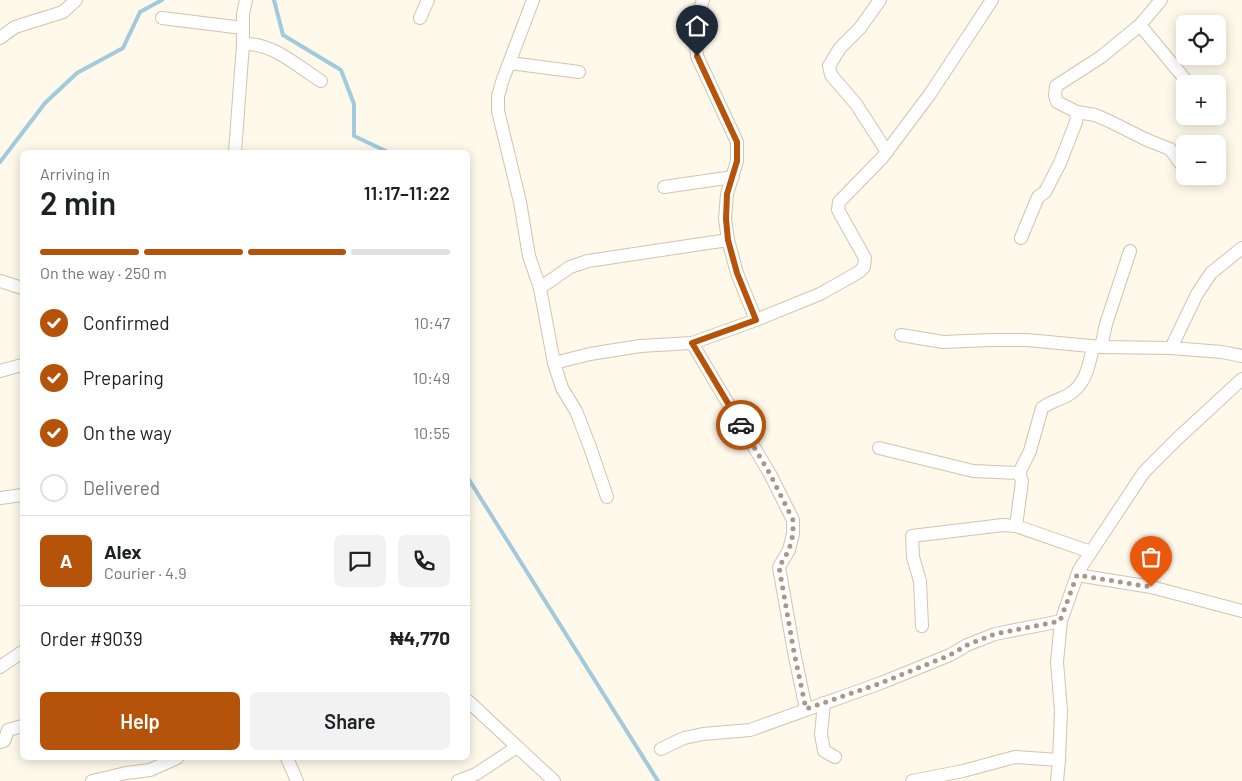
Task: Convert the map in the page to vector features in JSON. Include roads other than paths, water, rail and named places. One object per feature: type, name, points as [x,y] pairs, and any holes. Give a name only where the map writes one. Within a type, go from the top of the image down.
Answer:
[{"type":"street","points":[[0,38],[15,27],[63,12],[76,0]]},
{"type":"street","points":[[235,150],[243,44],[243,14],[246,0]]},
{"type":"street","points":[[420,18],[428,0]]},
{"type":"street","points":[[533,0],[498,96],[498,111],[520,202],[529,256],[540,288],[554,363],[562,388],[576,411],[607,497]]},
{"type":"street","points":[[703,0],[694,27],[697,56],[737,142],[737,161],[727,194],[726,219],[728,240],[737,273],[756,320]]},
{"type":"street","points":[[554,363],[590,354],[640,346],[692,343],[820,294],[859,272],[864,267],[864,258],[838,210],[838,202],[887,152],[930,94],[992,0]]},
{"type":"street","points":[[1161,0],[1140,25],[1101,57],[1056,86],[1055,95],[1057,102],[1077,112],[1102,118],[1170,149],[1176,157]]},
{"type":"street","points":[[873,2],[860,28],[840,48],[829,66],[831,75],[856,104],[887,152]]},
{"type":"street","points":[[162,18],[243,28]]},
{"type":"street","points":[[1140,25],[1182,75]]},
{"type":"street","points":[[243,44],[254,43],[269,47],[322,81]]},
{"type":"street","points":[[510,63],[579,72]]},
{"type":"street","points":[[1021,238],[1038,197],[1045,192],[1060,163],[1076,122],[1077,112]]},
{"type":"street","points":[[664,187],[733,177]]},
{"type":"street","points":[[540,288],[570,267],[588,261],[728,240]]},
{"type":"street","points":[[1171,348],[1197,294],[1211,273],[1242,248]]},
{"type":"street","points":[[1016,526],[1022,481],[1019,473],[1030,452],[1042,408],[1050,402],[1068,395],[1080,386],[1088,371],[1106,324],[1130,251]]},
{"type":"street","points":[[0,281],[20,287]]},
{"type":"street","points":[[901,335],[943,342],[1026,340],[1097,347],[1171,348],[1222,352],[1242,356]]},
{"type":"street","points":[[692,343],[770,474],[793,520],[793,534],[789,550],[779,567],[806,709]]},
{"type":"street","points":[[0,371],[20,366]]},
{"type":"street","points":[[1056,781],[1062,712],[1057,662],[1060,621],[1077,575],[1144,472],[1176,439],[1242,378]]},
{"type":"street","points":[[879,448],[973,471],[1019,473]]},
{"type":"street","points":[[0,498],[20,494]]},
{"type":"street","points":[[922,626],[920,581],[913,557],[912,536],[1003,525],[1016,526],[1091,552]]},
{"type":"street","points":[[1077,575],[1151,587],[1242,611]]},
{"type":"street","points":[[661,749],[684,738],[703,734],[750,730],[881,683],[950,655],[967,645],[995,634],[1060,621]]},
{"type":"street","points":[[0,667],[20,653]]},
{"type":"street","points":[[470,703],[554,781]]},
{"type":"street","points":[[824,703],[821,734],[824,751],[835,757]]},
{"type":"street","points":[[0,742],[4,741],[8,730],[20,727]]},
{"type":"street","points":[[458,781],[476,774],[518,747]]},
{"type":"street","points":[[912,781],[963,771],[1015,757],[1059,760]]},
{"type":"street","points":[[92,781],[126,773],[150,770],[172,760]]},
{"type":"street","points":[[288,760],[297,781]]},
{"type":"waterway","points":[[0,162],[45,103],[77,73],[123,48],[140,12],[162,0]]},
{"type":"waterway","points":[[274,0],[283,35],[341,70],[354,104],[354,136],[384,150]]},
{"type":"waterway","points":[[470,481],[658,781]]}]
